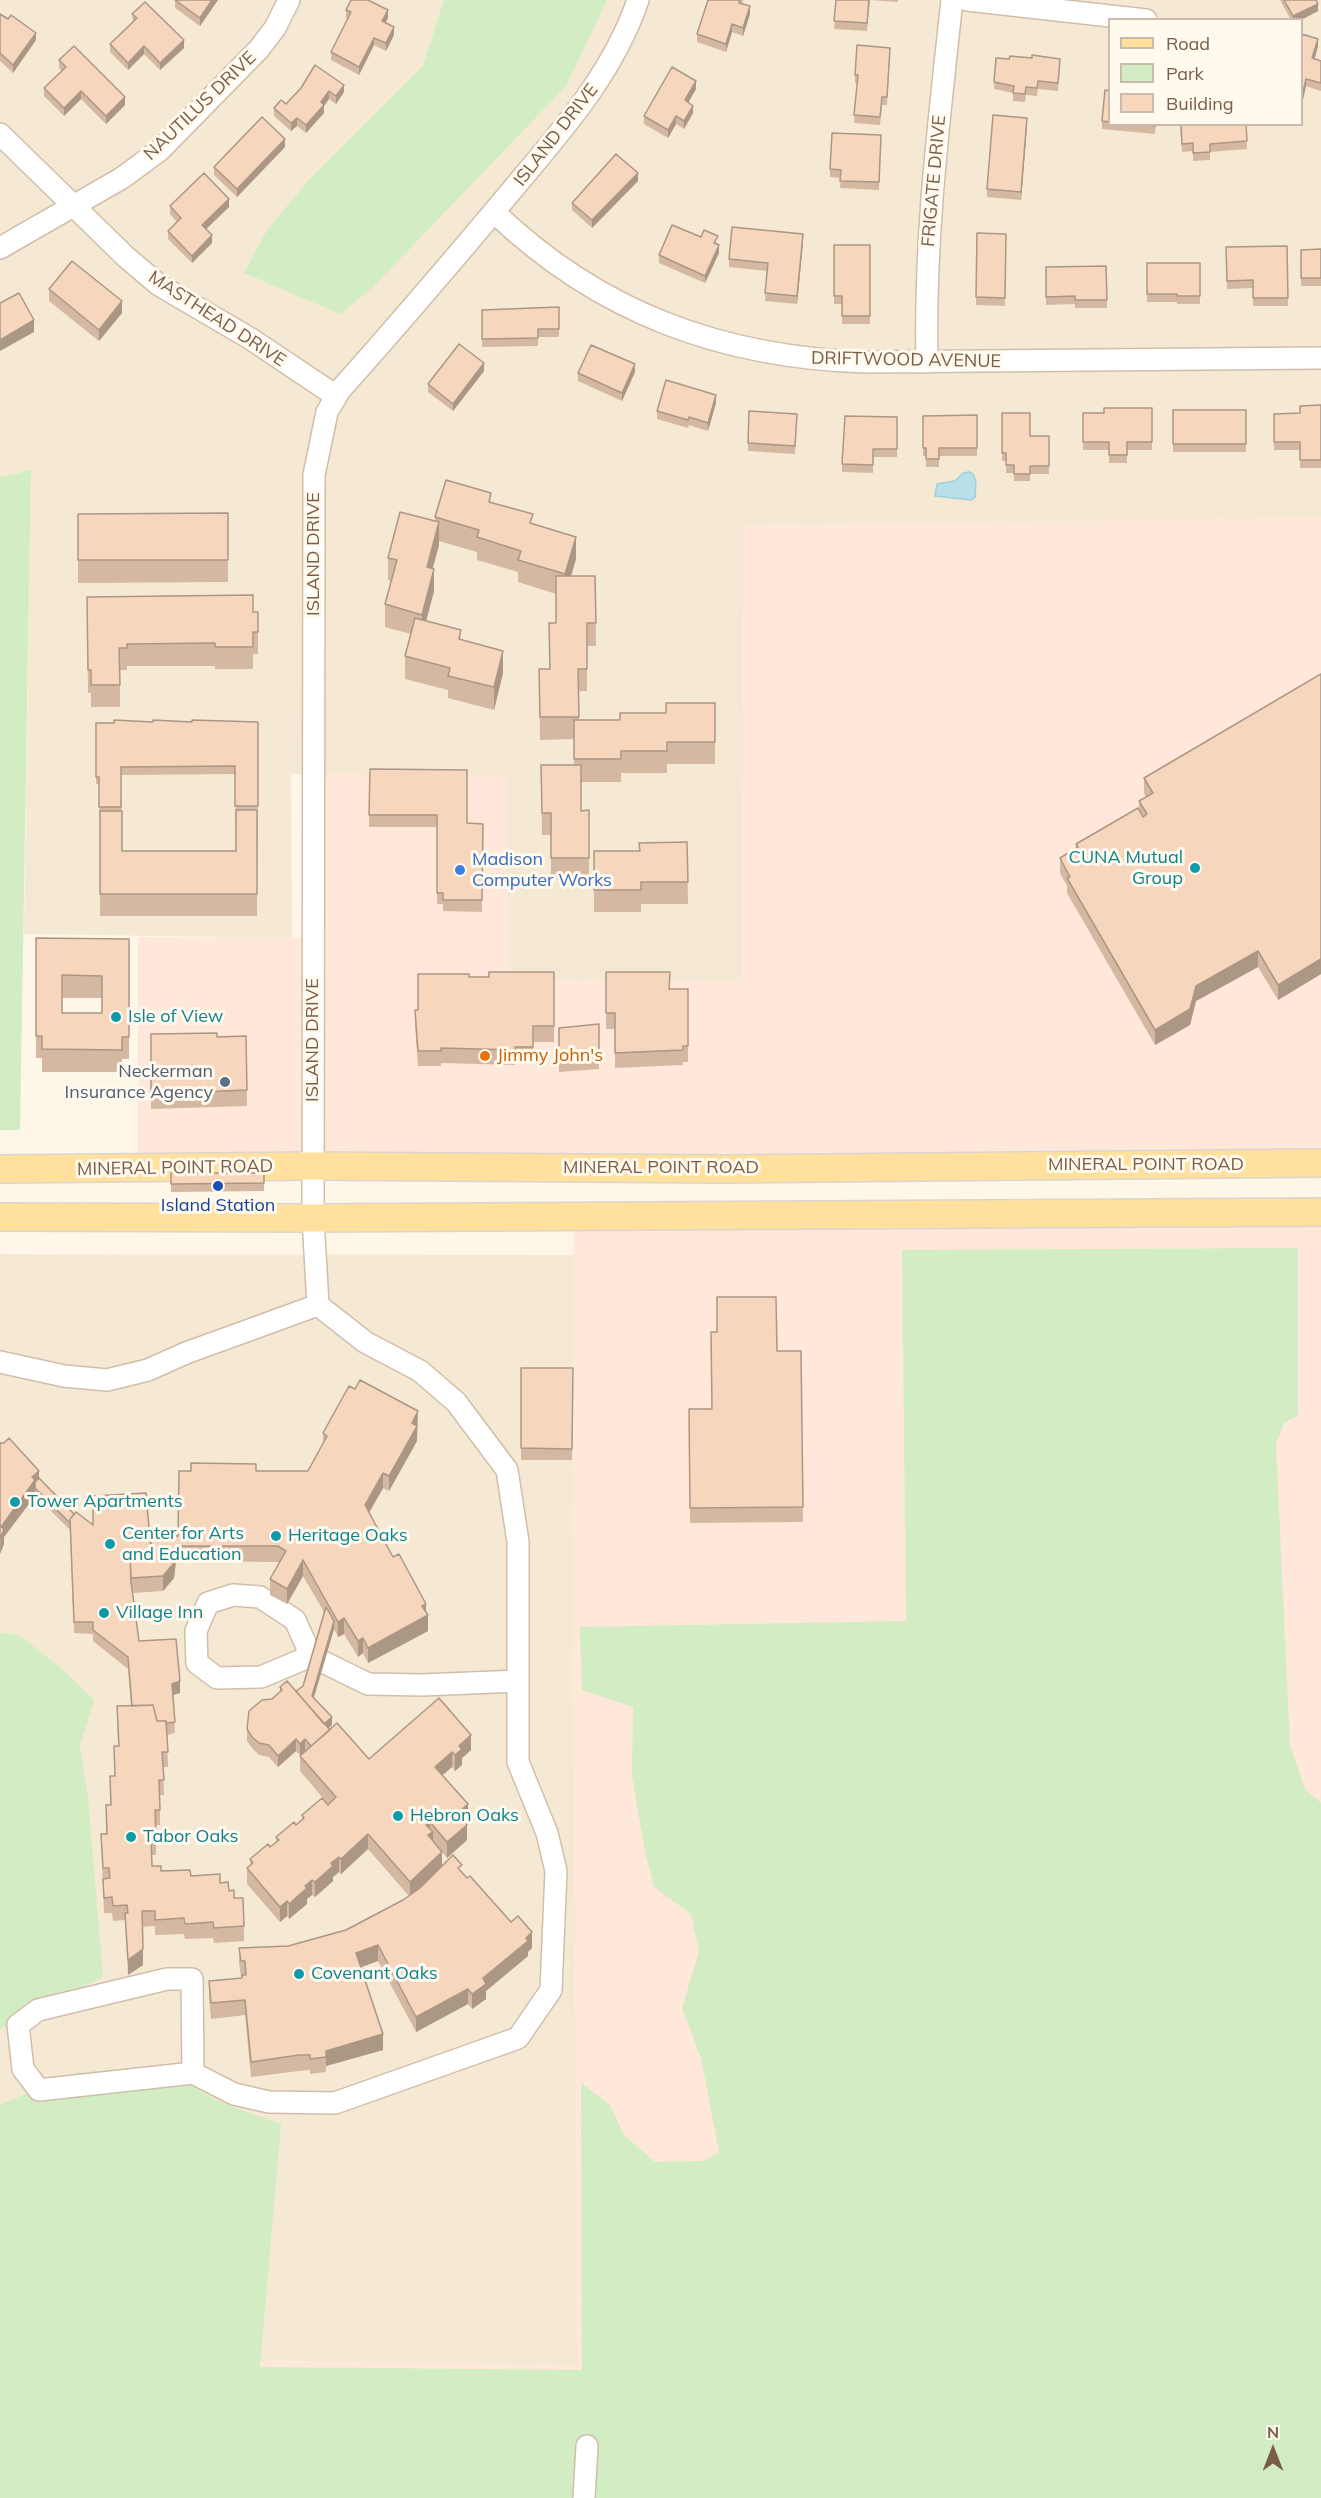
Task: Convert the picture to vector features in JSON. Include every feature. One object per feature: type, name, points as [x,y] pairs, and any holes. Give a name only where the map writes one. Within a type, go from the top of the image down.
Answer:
[{"type":"main road","name":"MINERAL POINT ROAD","points":[[0,1169],[313,1166],[724,1169],[1321,1163]]},
{"type":"main road","points":[[0,1216],[313,1218],[1321,1212]]},
{"type":"street","name":"NAUTILUS DRIVE","points":[[0,248],[122,178],[160,150],[259,49],[274,28],[289,0]]},
{"type":"street","name":"ISLAND DRIVE","points":[[318,1305],[313,1218],[314,475],[327,412],[336,396],[494,212],[593,89],[615,57],[638,0]]},
{"type":"street","name":"FRIGATE DRIVE","points":[[927,362],[926,290],[929,227],[952,0]]},
{"type":"street","points":[[967,0],[1128,18]]},
{"type":"street","name":"MASTHEAD DRIVE","points":[[0,134],[74,207],[159,285],[251,339],[336,396]]},
{"type":"street","name":"DRIFTWOOD AVENUE","points":[[494,212],[522,239],[585,283],[634,309],[698,337],[746,349],[822,361],[1321,358]]},
{"type":"street","points":[[0,1362],[64,1376],[106,1380],[148,1370],[186,1353],[318,1305],[365,1342],[420,1371],[456,1402],[507,1470],[518,1542],[518,1762],[547,1833],[555,1871],[551,1990],[518,2038],[335,2103],[269,2102],[234,2094],[193,2073],[39,2090],[23,2069],[18,2025],[38,2010],[167,1979],[192,1979],[193,2073]]},
{"type":"street","points":[[311,1656],[261,1677],[217,1678],[197,1663],[196,1631],[208,1603],[233,1595],[260,1597],[295,1620],[311,1656],[368,1684],[422,1685],[518,1681]]},
{"type":"street","points":[[584,2498],[587,2446]]},
{"type":"shaded area","points":[[0,0],[1321,0],[1321,518],[744,526],[742,982],[508,981],[505,777],[291,774],[292,938],[24,934],[31,470],[0,477]]},
{"type":"shaded area","points":[[1321,518],[1321,1163],[138,1168],[138,937],[313,938],[313,774],[506,777],[509,981],[742,982],[744,526]]},
{"type":"shaded area","points":[[1321,1212],[1321,2498],[0,2498],[0,2357],[578,2366],[573,1619],[574,1216]]},
{"type":"shaded area","points":[[0,1254],[574,1255],[573,1619],[578,2366],[0,2357]]},
{"type":"green space","points":[[444,0],[607,0],[566,86],[373,287],[340,314],[244,273],[267,230],[308,181],[423,66]]},
{"type":"green space","points":[[31,470],[20,1130],[0,1130],[0,477]]},
{"type":"green space","points":[[1298,1248],[1298,1415],[1284,1423],[1276,1444],[1290,1745],[1305,1789],[1321,1803],[1321,2498],[0,2498],[0,2105],[74,2073],[155,2066],[222,2103],[281,2124],[260,2367],[582,2370],[581,2083],[610,2105],[624,2135],[655,2162],[704,2161],[719,2152],[701,2058],[682,2008],[699,1951],[691,1914],[654,1887],[645,1852],[632,1777],[633,1707],[582,1690],[580,1627],[906,1621],[902,1250]]},
{"type":"green space","points":[[0,1633],[19,1635],[61,1668],[94,1700],[80,1746],[88,1798],[103,1977],[0,2029]]},
{"type":"water","points":[[963,473],[973,474],[976,482],[975,497],[972,500],[935,496],[937,484],[955,481]]},
{"type":"building","points":[[175,0],[212,0],[200,18]]},
{"type":"building","points":[[351,0],[368,0],[388,10],[382,21],[394,27],[386,43],[374,38],[359,67],[331,52],[351,12],[346,10]]},
{"type":"building","points":[[708,0],[740,0],[739,3],[750,6],[743,28],[732,24],[726,44],[697,34]]},
{"type":"building","points":[[836,0],[869,0],[867,23],[834,21]]},
{"type":"building","points":[[1284,0],[1316,0],[1318,4],[1293,16]]},
{"type":"building","points":[[145,2],[184,40],[160,63],[144,46],[128,63],[110,44],[137,18],[132,14]]},
{"type":"building","points":[[0,14],[8,19],[11,15],[36,33],[13,65],[0,53]]},
{"type":"building","points":[[1303,34],[1318,39],[1312,58],[1321,61],[1321,83],[1306,79],[1303,92]]},
{"type":"building","points":[[857,45],[890,48],[887,97],[882,97],[880,117],[854,115],[858,75],[855,75]]},
{"type":"building","points":[[74,46],[125,97],[106,116],[81,91],[64,108],[44,88],[66,67],[59,60]]},
{"type":"building","points":[[1032,55],[1060,59],[1058,83],[1038,81],[1037,88],[1026,87],[1025,94],[1013,93],[1014,86],[994,82],[996,58],[1009,59],[1010,56],[1032,58]]},
{"type":"building","points":[[315,65],[344,85],[336,96],[329,91],[321,102],[324,105],[306,125],[297,118],[291,123],[274,108],[281,100],[286,104],[301,88]]},
{"type":"building","points":[[672,67],[696,81],[685,100],[693,106],[684,121],[676,116],[668,130],[644,116]]},
{"type":"building","points":[[1105,90],[1108,91],[1108,122],[1102,121]]},
{"type":"building","points":[[993,115],[1027,118],[1021,192],[987,189]]},
{"type":"building","points":[[262,117],[285,139],[237,189],[214,167]]},
{"type":"building","points":[[1181,126],[1246,126],[1247,141],[1210,144],[1210,152],[1193,153],[1193,143],[1182,144]]},
{"type":"building","points":[[832,133],[881,135],[879,182],[840,181],[841,170],[830,169]]},
{"type":"building","points":[[616,154],[638,173],[592,220],[572,203]]},
{"type":"building","points":[[204,173],[229,199],[202,225],[212,235],[192,256],[168,231],[181,218],[170,206]]},
{"type":"building","points":[[672,225],[701,237],[704,230],[718,236],[714,243],[719,245],[705,276],[659,255]]},
{"type":"building","points":[[732,227],[803,234],[797,296],[765,293],[768,263],[729,259]]},
{"type":"building","points":[[977,233],[1006,234],[1005,298],[976,297]]},
{"type":"building","points":[[834,245],[870,245],[870,316],[842,316],[842,296],[834,296]]},
{"type":"building","points":[[1287,246],[1288,298],[1253,298],[1253,280],[1227,281],[1226,247]]},
{"type":"building","points":[[1321,249],[1321,278],[1301,278],[1301,250]]},
{"type":"building","points":[[72,261],[122,301],[99,330],[49,289]]},
{"type":"building","points":[[1147,263],[1200,263],[1200,296],[1147,294]]},
{"type":"building","points":[[1106,266],[1107,300],[1075,300],[1075,296],[1046,297],[1046,267]]},
{"type":"building","points":[[19,293],[34,320],[0,340],[0,303]]},
{"type":"building","points":[[559,307],[559,329],[538,329],[538,338],[482,339],[482,310]]},
{"type":"building","points":[[459,344],[484,363],[453,404],[428,384]]},
{"type":"building","points":[[591,345],[635,364],[622,393],[578,373]]},
{"type":"building","points":[[666,380],[716,395],[708,423],[657,411]]},
{"type":"building","points":[[1321,405],[1321,460],[1300,460],[1300,442],[1274,442],[1274,414],[1300,413],[1300,406]]},
{"type":"building","points":[[1104,408],[1152,408],[1152,442],[1127,442],[1127,455],[1109,455],[1109,442],[1083,442],[1083,413],[1104,413]]},
{"type":"building","points":[[1173,410],[1246,410],[1246,444],[1173,444]]},
{"type":"building","points":[[749,411],[797,414],[795,446],[748,443]]},
{"type":"building","points":[[1002,413],[1030,413],[1030,436],[1049,436],[1049,466],[1030,466],[1030,474],[1014,474],[1014,465],[1006,465],[1006,453],[1002,453]]},
{"type":"building","points":[[977,415],[977,448],[939,448],[939,459],[926,459],[926,448],[923,448],[923,416]]},
{"type":"building","points":[[845,416],[897,417],[897,449],[873,449],[873,465],[842,464]]},
{"type":"building","points":[[446,480],[491,493],[489,502],[533,514],[530,523],[576,537],[565,574],[518,560],[521,551],[477,537],[479,530],[435,517]]},
{"type":"building","points":[[400,512],[439,522],[427,567],[434,569],[422,615],[385,604],[397,560],[388,558]]},
{"type":"building","points":[[228,513],[228,560],[78,560],[78,514]]},
{"type":"building","points":[[556,576],[595,576],[596,623],[587,623],[587,669],[578,669],[579,717],[540,717],[539,669],[550,669],[549,623],[556,623]]},
{"type":"building","points":[[253,595],[253,612],[258,612],[258,632],[253,632],[253,647],[215,647],[215,643],[127,644],[127,648],[119,648],[120,685],[91,685],[91,670],[88,670],[87,597]]},
{"type":"building","points":[[415,618],[461,630],[459,639],[503,651],[494,687],[448,676],[450,668],[405,656]]},
{"type":"building","name":"CUNA Mutual Group","points":[[1321,674],[1321,959],[1278,985],[1258,951],[1196,986],[1190,1009],[1155,1030],[1067,878],[1070,877],[1060,858],[1078,847],[1076,844],[1138,808],[1143,817],[1147,814],[1139,801],[1153,793],[1144,778]]},
{"type":"building","points":[[666,703],[715,703],[715,742],[667,742],[667,751],[621,751],[621,759],[574,759],[574,720],[620,720],[620,713],[666,713]]},
{"type":"building","points":[[114,720],[258,722],[258,806],[235,806],[235,766],[121,767],[121,807],[99,807],[99,777],[96,777],[96,723],[114,723]]},
{"type":"building","points":[[541,765],[581,765],[581,811],[589,810],[589,858],[551,858],[551,813],[542,813]]},
{"type":"building","name":"Madison Computer Works","points":[[370,769],[467,770],[467,823],[483,824],[482,900],[443,900],[443,893],[437,893],[437,815],[369,815]]},
{"type":"building","points":[[236,810],[257,810],[257,894],[100,894],[100,811],[122,811],[122,851],[236,851]]},
{"type":"building","points":[[687,842],[688,882],[641,882],[641,890],[594,890],[594,851],[640,851],[639,843]]},
{"type":"building","name":"Isle of View","points":[[36,938],[129,939],[129,1037],[122,1037],[122,1050],[42,1049],[42,1036],[36,1036]],"holes":[[[62,975],[102,976],[102,1013],[62,1013]]]},
{"type":"building","points":[[489,972],[554,972],[554,1026],[533,1026],[533,1047],[515,1047],[515,1050],[441,1048],[441,1051],[418,1051],[415,1010],[418,1010],[418,974],[469,974],[469,977],[489,977]]},
{"type":"building","points":[[606,972],[670,972],[669,989],[688,989],[688,1046],[683,1046],[683,1050],[615,1053],[615,1013],[606,1013]]},
{"type":"building","points":[[599,1024],[599,1053],[559,1057],[559,1028]]},
{"type":"building","points":[[217,1033],[217,1037],[246,1036],[247,1090],[151,1094],[151,1034]]},
{"type":"building","points":[[171,1173],[264,1173],[264,1183],[171,1184]]},
{"type":"building","points":[[717,1297],[776,1297],[777,1351],[801,1351],[803,1507],[690,1508],[689,1409],[712,1409],[711,1332],[717,1332]]},
{"type":"building","points":[[521,1368],[573,1368],[572,1449],[521,1448]]},
{"type":"building","name":"Heritage Oaks","points":[[360,1380],[418,1411],[412,1423],[417,1426],[389,1476],[383,1473],[365,1505],[393,1557],[399,1554],[426,1604],[422,1606],[428,1615],[368,1648],[363,1638],[358,1641],[344,1618],[338,1622],[303,1560],[287,1589],[270,1579],[286,1551],[278,1546],[176,1546],[174,1563],[163,1576],[131,1578],[130,1553],[151,1552],[151,1536],[178,1536],[179,1471],[191,1471],[191,1463],[256,1464],[256,1471],[308,1471],[327,1436],[323,1433],[349,1386],[355,1389]]},
{"type":"building","name":"Tower Apartments","points":[[9,1438],[39,1471],[32,1477],[35,1480],[1,1527],[4,1529],[0,1539],[0,1443],[4,1443]]},
{"type":"building","points":[[39,1478],[74,1514],[70,1523],[35,1488],[35,1482]]},
{"type":"building","points":[[146,1493],[151,1552],[130,1553],[131,1582],[139,1641],[176,1639],[180,1681],[172,1684],[175,1722],[166,1723],[166,1721],[157,1721],[153,1705],[132,1706],[128,1657],[93,1630],[93,1622],[74,1622],[70,1519],[76,1512],[93,1525],[93,1496]]},
{"type":"building","points":[[326,1607],[334,1621],[312,1696],[332,1717],[324,1724],[296,1691],[303,1686]]},
{"type":"building","points":[[287,1681],[330,1730],[311,1746],[305,1739],[300,1744],[296,1739],[278,1756],[269,1745],[259,1743],[252,1737],[247,1729],[249,1711],[262,1700],[272,1699],[282,1690],[280,1687]]},
{"type":"building","name":"Hebron Oaks","points":[[439,1698],[471,1735],[459,1746],[462,1749],[455,1755],[452,1752],[435,1767],[468,1804],[458,1813],[467,1825],[447,1842],[430,1822],[426,1825],[433,1832],[428,1835],[442,1852],[410,1882],[368,1834],[341,1859],[339,1857],[331,1863],[333,1866],[315,1882],[312,1880],[305,1886],[307,1888],[289,1904],[287,1901],[280,1907],[247,1868],[253,1863],[250,1859],[268,1844],[270,1847],[279,1840],[276,1837],[294,1822],[296,1825],[304,1818],[302,1815],[322,1798],[328,1805],[336,1797],[300,1756],[337,1723],[369,1759]]},
{"type":"building","name":"Tabor Oaks","points":[[153,1705],[157,1721],[166,1721],[168,1752],[162,1752],[164,1780],[159,1780],[160,1810],[155,1810],[156,1839],[151,1839],[152,1866],[161,1866],[161,1871],[190,1870],[191,1876],[220,1874],[220,1883],[228,1882],[229,1891],[234,1890],[234,1898],[243,1898],[244,1926],[214,1928],[213,1922],[185,1924],[184,1918],[155,1920],[155,1911],[142,1911],[143,1949],[128,1960],[125,1913],[128,1913],[127,1905],[113,1906],[112,1897],[104,1898],[103,1879],[110,1878],[109,1868],[103,1868],[101,1834],[107,1834],[106,1805],[111,1805],[110,1776],[115,1776],[114,1746],[119,1746],[117,1706]]},
{"type":"building","name":"Covenant Oaks","points":[[453,1855],[462,1865],[458,1868],[467,1878],[470,1876],[511,1922],[518,1916],[532,1932],[526,1938],[528,1941],[483,1978],[486,1984],[472,1994],[468,1989],[416,2017],[378,1945],[356,1953],[383,2034],[326,2051],[326,2057],[310,2059],[310,2055],[299,2055],[251,2062],[245,2000],[211,2003],[209,1981],[242,1978],[242,1975],[246,1975],[245,1961],[241,1961],[239,1948],[288,1946],[346,1930],[403,1900],[420,1888]]},
{"type":"place","name":"CUNA Mutual Group","points":[[1195,868]]},
{"type":"place","name":"Madison Computer Works","points":[[460,870]]},
{"type":"place","name":"Isle of View","points":[[116,1017]]},
{"type":"place","name":"Jimmy John's","points":[[485,1056]]},
{"type":"place","name":"Neckerman Insurance Agency","points":[[225,1082]]},
{"type":"place","name":"Island Station","points":[[218,1186]]},
{"type":"place","name":"Tower Apartments","points":[[15,1502]]},
{"type":"place","name":"Heritage Oaks","points":[[276,1536]]},
{"type":"place","name":"Center for Arts and Education","points":[[110,1544]]},
{"type":"place","name":"Village Inn","points":[[104,1613]]},
{"type":"place","name":"Hebron Oaks","points":[[398,1816]]},
{"type":"place","name":"Tabor Oaks","points":[[131,1837]]},
{"type":"place","name":"Covenant Oaks","points":[[299,1974]]}]
